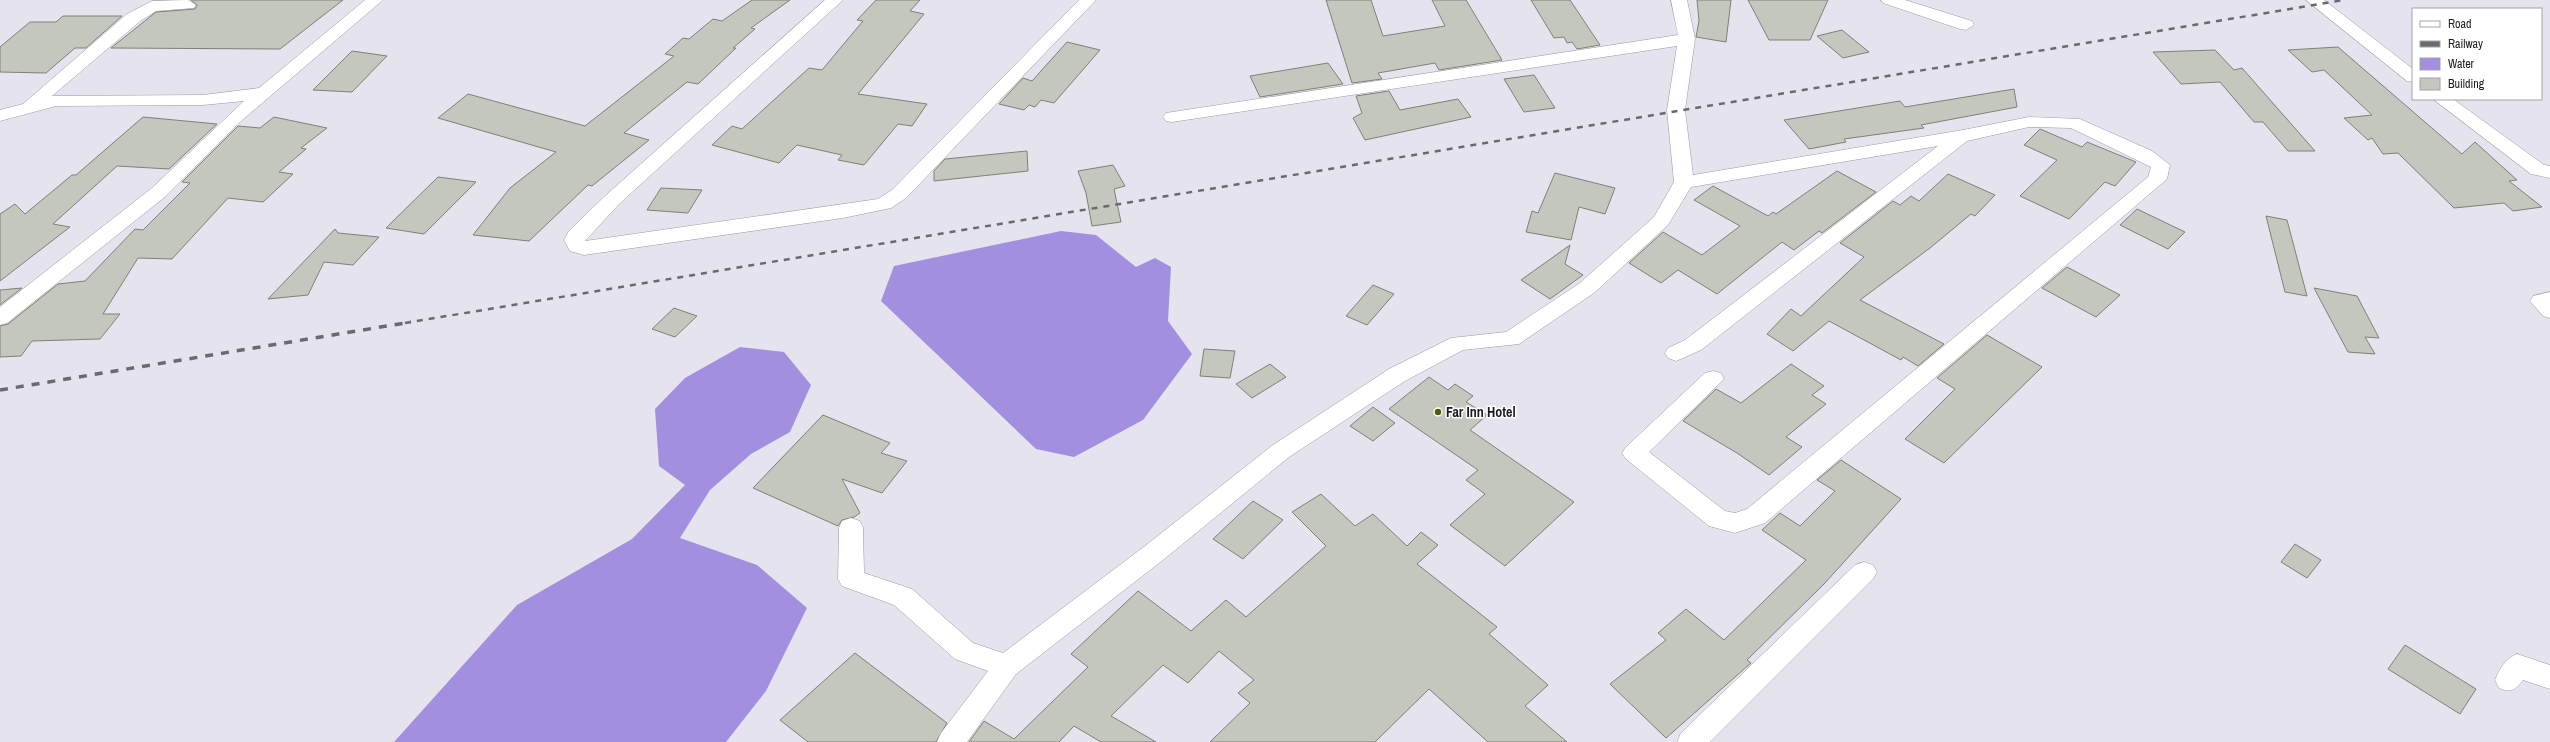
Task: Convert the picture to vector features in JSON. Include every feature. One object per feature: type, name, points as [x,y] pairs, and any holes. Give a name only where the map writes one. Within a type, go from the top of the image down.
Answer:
[{"type":"street","points":[[0,318],[158,192],[234,118],[375,0]]},
{"type":"street","points":[[835,0],[612,200],[576,236],[574,240],[577,246],[584,248],[843,212],[884,204],[899,194],[1018,70],[1088,0]]},
{"type":"street","points":[[950,742],[1007,666],[1072,614],[1154,553],[1281,451],[1390,379],[1459,343],[1511,339],[1587,288],[1661,221],[1684,182],[1676,110],[1686,39],[1680,0]]},
{"type":"street","points":[[1888,0],[1966,26]]},
{"type":"street","points":[[2314,0],[2412,76]]},
{"type":"street","points":[[8,114],[38,100],[132,18],[152,6],[188,5]]},
{"type":"street","points":[[1172,117],[1686,39]]},
{"type":"street","points":[[8,114],[55,101],[203,100],[265,93]]},
{"type":"street","points":[[2443,100],[2538,170],[2550,172]]},
{"type":"street","points":[[1684,182],[1963,136],[2029,122],[2074,123],[2145,155],[2161,165],[2157,179],[1762,511],[1756,516],[1735,523],[1718,519],[1634,453],[1713,379]]},
{"type":"street","points":[[1676,352],[1693,345],[1963,136]]},
{"type":"street","points":[[2550,299],[2540,301],[2550,311]]},
{"type":"street","points":[[852,528],[851,579],[903,597],[964,651],[1007,666]]},
{"type":"street","points":[[1691,742],[1864,572]]},
{"type":"street","points":[[2508,680],[2517,666],[2550,677]]},
{"type":"water","points":[[1061,231],[1096,235],[1136,267],[1155,258],[1171,267],[1168,321],[1192,354],[1143,420],[1074,457],[1036,449],[881,301],[894,266]]},
{"type":"water","points":[[740,347],[784,352],[811,385],[790,432],[751,454],[710,490],[680,538],[757,565],[807,608],[766,691],[726,742],[394,742],[517,605],[632,539],[685,485],[659,466],[655,409],[685,378]]},
{"type":"building","points":[[191,0],[343,0],[280,49],[111,48],[156,12],[195,9],[197,5]]},
{"type":"building","points":[[752,0],[790,0],[751,28],[755,29],[733,48],[736,48],[698,84],[687,82],[624,133],[649,140],[592,186],[588,185],[529,241],[473,235],[510,188],[556,152],[438,118],[468,94],[585,126],[674,56],[665,54],[683,38],[689,39],[713,19],[722,21]]},
{"type":"building","points":[[876,0],[920,0],[910,11],[924,14],[858,94],[927,104],[912,126],[898,124],[864,165],[838,160],[842,155],[797,145],[779,163],[712,145],[732,126],[742,129],[809,68],[822,70],[863,21],[857,20]]},
{"type":"building","points":[[1326,0],[1371,0],[1383,36],[1445,26],[1432,0],[1466,0],[1502,60],[1439,70],[1435,63],[1378,73],[1382,79],[1352,83]]},
{"type":"building","points":[[1531,0],[1570,0],[1600,45],[1577,49],[1572,42],[1567,43],[1564,37],[1554,38]]},
{"type":"building","points":[[1697,0],[1731,0],[1726,42],[1696,37],[1699,21]]},
{"type":"building","points":[[1748,0],[1828,0],[1810,40],[1769,40]]},
{"type":"building","points":[[63,16],[122,16],[86,48],[75,48],[46,73],[0,72],[0,47],[30,22],[56,22]]},
{"type":"building","points":[[1842,30],[1869,52],[1843,58],[1817,36]]},
{"type":"building","points":[[1067,42],[1100,50],[1054,103],[1041,100],[1035,107],[1029,105],[1024,110],[999,104],[1023,78],[1032,81]]},
{"type":"building","points":[[2338,47],[2462,154],[2475,142],[2517,180],[2509,181],[2542,207],[2513,211],[2504,203],[2454,208],[2398,153],[2383,154],[2372,138],[2368,140],[2344,118],[2372,115],[2324,70],[2312,72],[2288,50]]},
{"type":"building","points":[[2215,50],[2234,70],[2242,68],[2315,151],[2288,151],[2263,122],[2254,122],[2220,82],[2181,84],[2153,52]]},
{"type":"building","points":[[352,51],[387,56],[352,92],[313,90]]},
{"type":"building","points":[[1328,63],[1343,84],[1260,97],[1250,76]]},
{"type":"building","points":[[1534,75],[1555,108],[1524,112],[1504,79]]},
{"type":"building","points":[[2014,89],[2017,107],[1921,125],[1924,128],[1844,139],[1846,142],[1809,149],[1784,120],[1900,101],[1905,107]]},
{"type":"building","points":[[1389,91],[1400,110],[1458,99],[1471,117],[1365,140],[1353,118],[1362,113],[1356,96]]},
{"type":"building","points":[[143,117],[217,124],[169,169],[117,166],[53,224],[70,227],[0,281],[0,214],[15,204],[25,214],[72,175],[76,175]]},
{"type":"building","points":[[274,117],[327,128],[301,148],[306,149],[279,172],[293,174],[263,202],[228,198],[172,259],[138,258],[103,314],[120,314],[100,339],[32,341],[21,356],[0,357],[0,326],[8,324],[58,284],[85,281],[135,229],[143,230],[190,183],[182,182],[238,126],[260,128]]},
{"type":"building","points":[[2040,129],[2082,147],[2087,142],[2136,162],[2115,186],[2105,182],[2069,219],[2020,196],[2057,160],[2024,145]]},
{"type":"building","points":[[1027,151],[1028,171],[934,181],[934,171],[945,159]]},
{"type":"building","points":[[1113,165],[1125,186],[1114,189],[1121,222],[1092,226],[1086,193],[1078,171]]},
{"type":"building","points":[[1837,171],[1876,192],[1822,233],[1819,231],[1794,250],[1782,242],[1717,294],[1678,270],[1661,283],[1629,263],[1663,232],[1702,255],[1740,226],[1694,200],[1713,186],[1768,216],[1773,212],[1776,214]]},
{"type":"building","points":[[1555,173],[1615,188],[1605,214],[1579,207],[1571,240],[1526,232],[1532,211],[1538,213]]},
{"type":"building","points":[[1948,174],[1995,195],[1975,216],[1971,214],[1930,248],[1860,300],[1944,344],[1918,366],[1903,357],[1901,360],[1829,321],[1793,351],[1767,334],[1791,309],[1801,316],[1864,257],[1840,243],[1893,201],[1900,205],[1911,196],[1919,201]]},
{"type":"building","points":[[438,177],[476,182],[424,234],[386,228]]},
{"type":"building","points":[[661,188],[702,190],[688,213],[647,210]]},
{"type":"building","points":[[2137,209],[2185,232],[2168,249],[2120,225]]},
{"type":"building","points":[[2266,216],[2287,220],[2307,296],[2285,292]]},
{"type":"building","points":[[335,229],[338,233],[379,237],[353,265],[324,262],[308,295],[268,299]]},
{"type":"building","points":[[1570,245],[1565,264],[1583,275],[1550,299],[1521,280]]},
{"type":"building","points":[[2067,267],[2120,295],[2096,317],[2042,288]]},
{"type":"building","points":[[1373,285],[1394,294],[1367,325],[1346,316]]},
{"type":"building","points":[[22,288],[0,305],[0,290]]},
{"type":"building","points":[[2314,288],[2357,296],[2379,338],[2365,337],[2375,354],[2348,352]]},
{"type":"building","points":[[674,308],[697,316],[675,337],[652,329]]},
{"type":"building","points":[[1987,335],[2042,367],[1944,463],[1905,439],[1955,389],[1937,378]]},
{"type":"building","points":[[1204,349],[1235,351],[1230,378],[1200,376]]},
{"type":"building","points":[[1270,364],[1286,377],[1252,398],[1236,384]]},
{"type":"building","points":[[1791,364],[1824,386],[1812,395],[1826,404],[1786,437],[1802,447],[1769,475],[1737,453],[1683,421],[1716,389],[1741,403]]},
{"type":"building","points":[[1429,377],[1448,390],[1455,384],[1473,396],[1466,402],[1487,415],[1470,430],[1574,502],[1505,566],[1450,525],[1485,494],[1466,480],[1478,470],[1389,409]]},
{"type":"building","points":[[1373,407],[1395,423],[1373,441],[1350,426]]},
{"type":"building","points":[[823,415],[890,443],[881,453],[907,461],[882,493],[842,479],[860,513],[854,517],[842,520],[838,526],[753,488]]},
{"type":"building","points":[[1841,460],[1901,499],[1824,584],[1747,660],[1751,663],[1666,738],[1610,684],[1666,640],[1658,633],[1686,609],[1724,640],[1806,560],[1762,530],[1780,513],[1800,526],[1835,491],[1817,480]]},
{"type":"building","points":[[1321,494],[1355,526],[1373,514],[1407,546],[1421,532],[1438,545],[1417,564],[1497,627],[1489,634],[1548,685],[1525,706],[1567,742],[1488,742],[1429,689],[1375,742],[1210,742],[1250,703],[1238,693],[1254,680],[1219,651],[1188,683],[1163,665],[1111,716],[1156,742],[1101,742],[1074,726],[1059,742],[969,742],[984,721],[1014,739],[1088,667],[1071,654],[1138,591],[1191,631],[1226,600],[1246,617],[1326,546],[1292,512]]},
{"type":"building","points":[[1253,501],[1283,520],[1243,559],[1213,539]]},
{"type":"building","points":[[2295,544],[2321,560],[2307,578],[2281,562]]},
{"type":"building","points":[[2405,645],[2476,689],[2460,714],[2388,669]]},
{"type":"building","points":[[855,653],[947,723],[936,742],[808,742],[780,720]]},
{"type":"railway","points":[[405,323],[2344,0]]},
{"type":"railway","points":[[0,390],[411,322]]},
{"type":"place","name":"Far Inn Hotel","points":[[1438,412]]}]
